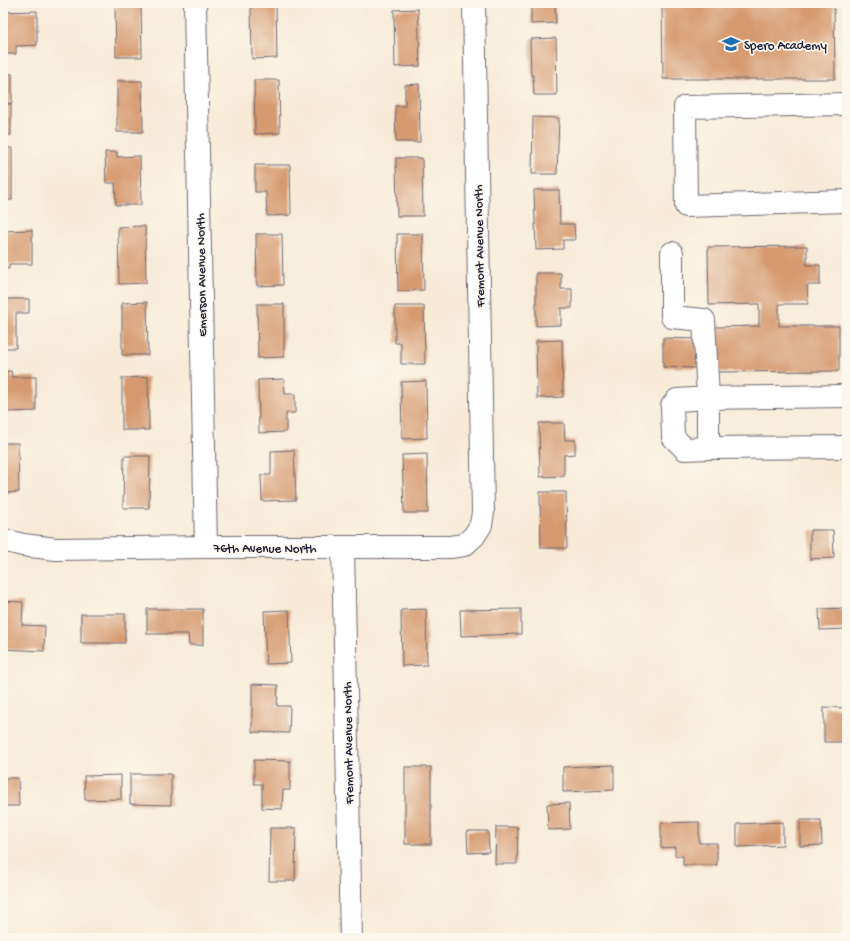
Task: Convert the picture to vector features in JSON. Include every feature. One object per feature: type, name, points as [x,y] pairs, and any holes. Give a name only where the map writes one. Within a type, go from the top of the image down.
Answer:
[{"type":"street","name":"Emerson Avenue North","points":[[195,3],[206,547]]},
{"type":"street","name":"Fremont Avenue North","points":[[474,3],[483,488]]},
{"type":"street","points":[[847,104],[685,107],[686,206],[847,201]]},
{"type":"street","points":[[672,253],[672,317],[704,320],[708,398],[708,448]]},
{"type":"street","points":[[847,396],[708,398],[677,400],[672,406],[673,438],[685,449],[847,447]]},
{"type":"street","name":"76th Avenue North","points":[[3,540],[23,545],[56,549],[206,547],[450,547],[464,545],[474,536],[481,525],[483,512],[483,488]]},
{"type":"street","name":"Fremont Avenue North","points":[[343,547],[352,938]]},
{"type":"building","points":[[531,3],[555,3],[556,23],[531,24]]},
{"type":"building","name":"Spero Academy","points":[[662,3],[834,3],[835,79],[663,79]]},
{"type":"building","points":[[115,5],[141,5],[142,57],[116,57]]},
{"type":"building","points":[[251,5],[276,5],[277,58],[252,59]]},
{"type":"building","points":[[418,9],[420,66],[395,67],[394,10]]},
{"type":"building","points":[[37,11],[37,45],[16,46],[16,54],[3,54],[3,12]]},
{"type":"building","points":[[556,38],[557,95],[534,95],[533,75],[531,75],[530,39]]},
{"type":"building","points":[[3,74],[12,74],[12,103],[3,103]]},
{"type":"building","points":[[254,80],[279,80],[280,133],[255,134]]},
{"type":"building","points":[[117,81],[142,81],[143,132],[117,132]]},
{"type":"building","points":[[419,84],[420,142],[396,142],[395,106],[405,106],[405,85]]},
{"type":"building","points":[[3,104],[11,104],[11,135],[3,135]]},
{"type":"building","points":[[533,117],[559,118],[557,174],[532,174]]},
{"type":"building","points":[[3,148],[12,148],[12,200],[3,200]]},
{"type":"building","points":[[105,152],[117,152],[117,157],[140,156],[141,205],[116,205],[115,183],[106,183]]},
{"type":"building","points":[[396,158],[422,158],[423,216],[397,216]]},
{"type":"building","points":[[255,165],[290,165],[291,215],[267,216],[266,192],[255,192]]},
{"type":"building","points":[[534,190],[559,190],[560,224],[574,224],[575,240],[563,240],[563,249],[536,250]]},
{"type":"building","points":[[145,226],[146,283],[119,284],[118,227]]},
{"type":"building","points":[[32,230],[32,264],[9,264],[9,269],[3,269],[3,231]]},
{"type":"building","points":[[256,234],[282,234],[283,285],[257,286]]},
{"type":"building","points":[[397,234],[423,234],[424,290],[398,291]]},
{"type":"building","points":[[807,246],[807,265],[820,265],[820,285],[807,285],[808,304],[779,304],[779,326],[839,326],[839,371],[716,372],[715,327],[759,326],[759,304],[709,305],[708,247]]},
{"type":"building","points":[[536,273],[561,273],[561,289],[572,289],[572,308],[561,308],[561,325],[536,326]]},
{"type":"building","points":[[3,299],[29,299],[29,313],[16,313],[16,348],[3,348]]},
{"type":"building","points":[[147,302],[148,355],[122,355],[122,303]]},
{"type":"building","points":[[257,304],[284,304],[284,357],[258,358]]},
{"type":"building","points":[[395,306],[424,306],[425,364],[401,364],[401,343],[395,343]]},
{"type":"building","points":[[663,338],[698,339],[697,368],[663,367]]},
{"type":"building","points":[[562,340],[563,397],[537,398],[536,341]]},
{"type":"building","points":[[11,371],[12,377],[36,377],[36,411],[7,412],[6,401],[3,401],[3,372]]},
{"type":"building","points":[[148,377],[149,430],[122,430],[122,378]]},
{"type":"building","points":[[284,379],[285,394],[295,394],[295,413],[286,413],[286,432],[259,433],[258,380]]},
{"type":"building","points":[[426,381],[427,438],[402,439],[401,382]]},
{"type":"building","points":[[539,423],[564,423],[565,440],[575,440],[575,454],[564,455],[564,476],[540,477]]},
{"type":"building","points":[[3,443],[18,443],[19,492],[3,493]]},
{"type":"building","points":[[294,450],[296,500],[262,501],[261,475],[271,475],[271,451]]},
{"type":"building","points":[[427,454],[428,513],[404,513],[402,455]]},
{"type":"building","points":[[124,456],[150,456],[149,508],[123,508]]},
{"type":"building","points":[[540,492],[566,492],[567,548],[541,548]]},
{"type":"building","points":[[810,530],[833,530],[834,558],[810,559]]},
{"type":"building","points":[[3,601],[23,602],[22,625],[45,626],[44,651],[3,649]]},
{"type":"building","points":[[847,608],[847,629],[820,630],[819,609]]},
{"type":"building","points":[[147,609],[203,609],[203,645],[189,645],[188,634],[147,634]]},
{"type":"building","points":[[426,609],[427,665],[402,666],[401,610]]},
{"type":"building","points":[[521,609],[521,634],[461,636],[460,610]]},
{"type":"building","points":[[289,610],[291,663],[266,664],[264,611]]},
{"type":"building","points":[[81,614],[125,614],[125,643],[81,643]]},
{"type":"building","points":[[252,684],[278,685],[277,706],[290,706],[289,733],[252,732]]},
{"type":"building","points":[[824,707],[847,708],[847,742],[824,742]]},
{"type":"building","points":[[254,760],[290,761],[290,790],[283,790],[282,809],[262,808],[262,784],[254,784]]},
{"type":"building","points":[[614,765],[614,790],[563,792],[563,767]]},
{"type":"building","points":[[405,767],[431,767],[431,844],[405,844]]},
{"type":"building","points":[[130,774],[171,774],[171,805],[130,804]]},
{"type":"building","points":[[121,775],[121,799],[85,800],[84,776]]},
{"type":"building","points":[[3,778],[18,778],[19,806],[3,806]]},
{"type":"building","points":[[569,803],[570,829],[548,830],[547,804]]},
{"type":"building","points":[[800,820],[821,820],[822,845],[800,846]]},
{"type":"building","points":[[699,822],[699,843],[717,843],[717,865],[683,865],[683,856],[675,856],[675,847],[661,848],[661,823]]},
{"type":"building","points":[[783,822],[783,845],[737,847],[737,824]]},
{"type":"building","points":[[496,827],[518,827],[517,864],[495,864]]},
{"type":"building","points":[[270,828],[296,828],[295,881],[269,881]]},
{"type":"building","points":[[467,831],[488,831],[489,852],[468,853]]},
{"type":"place","name":"Spero Academy","points":[[731,44]]}]
